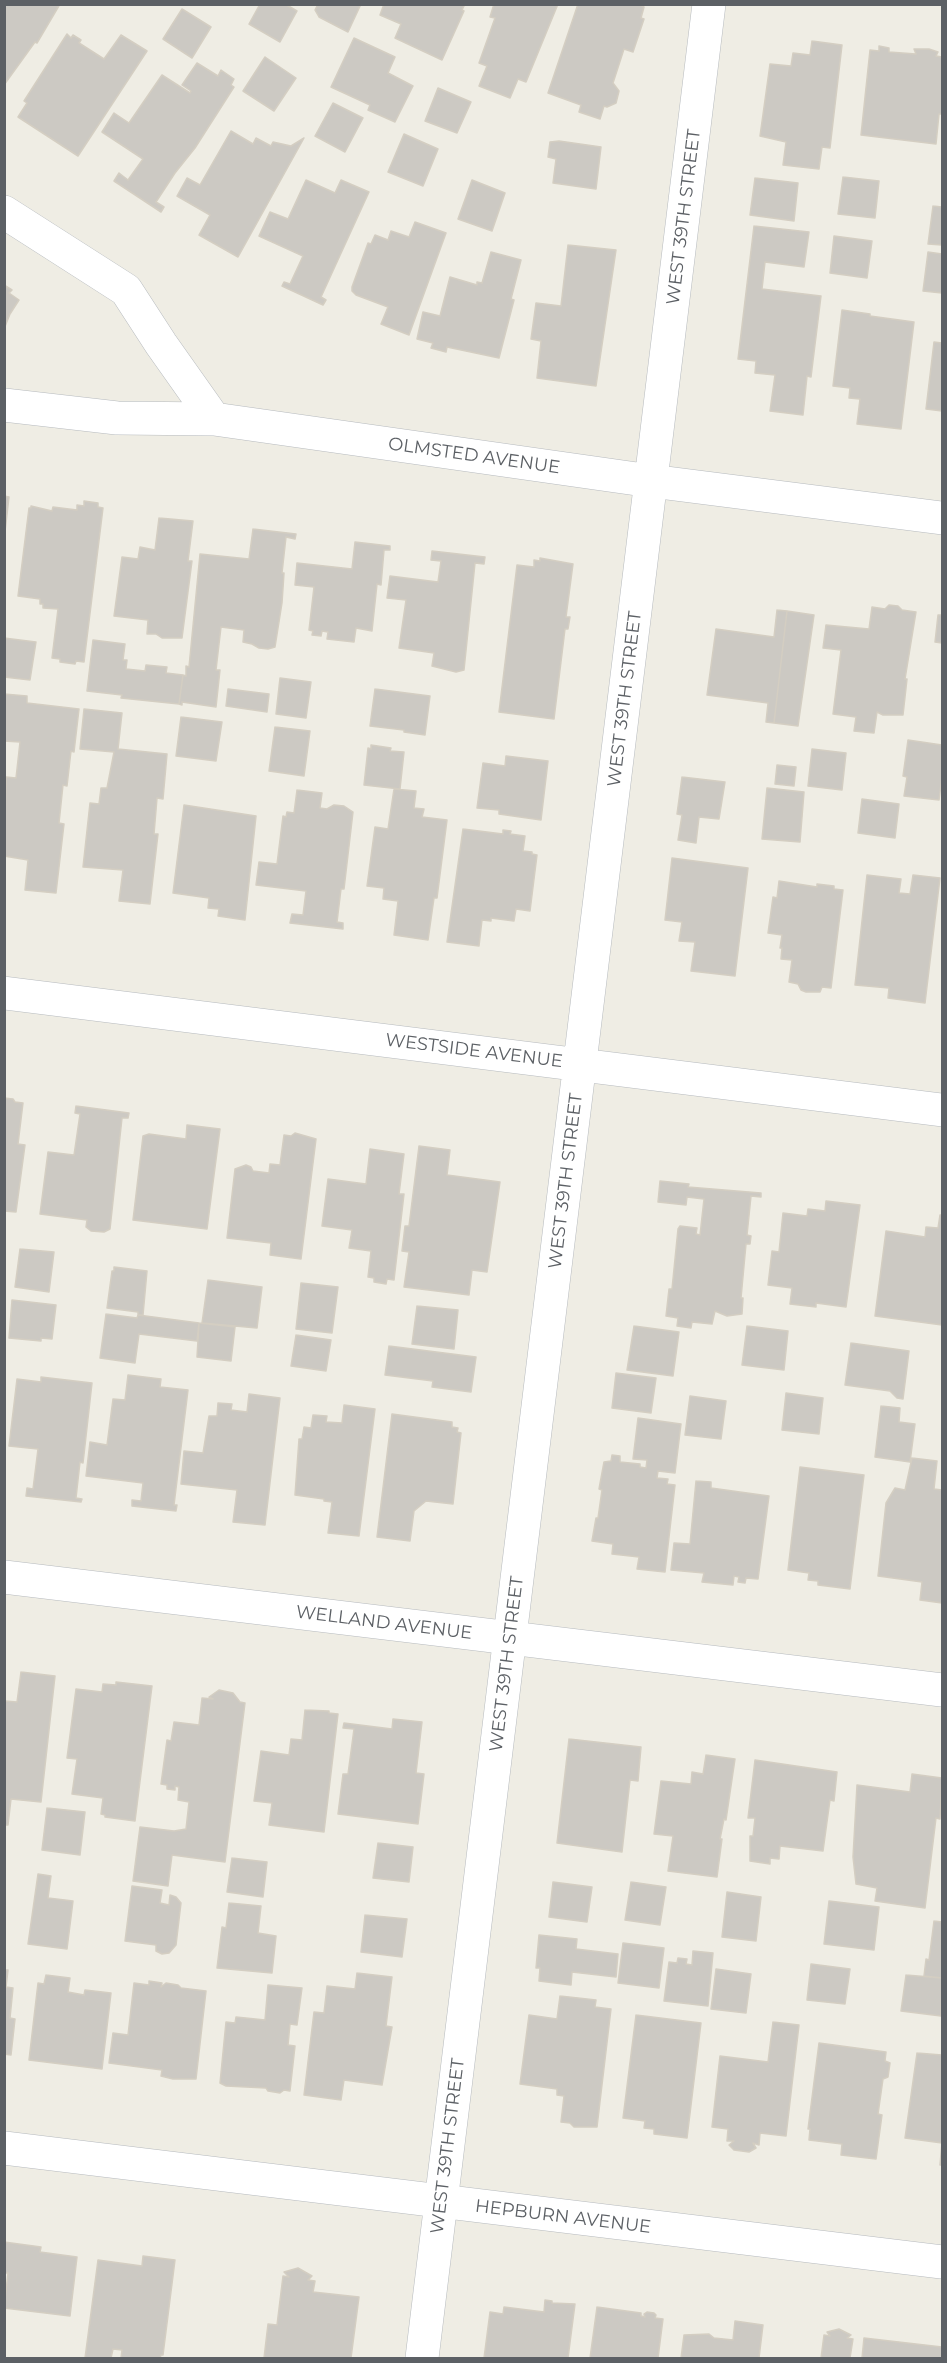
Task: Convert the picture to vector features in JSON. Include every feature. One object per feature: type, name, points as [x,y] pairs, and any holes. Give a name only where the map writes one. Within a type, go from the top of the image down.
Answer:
[{"type":"street","name":"WEST 39TH STREET","points":[[422,2358],[709,4]]},
{"type":"street","points":[[4,212],[126,290],[214,419]]},
{"type":"street","name":"OLMSTED AVENUE","points":[[4,405],[117,418],[214,419],[651,481],[942,518]]},
{"type":"street","name":"WESTSIDE AVENUE","points":[[4,993],[942,1110]]},
{"type":"street","name":"WELLAND AVENUE","points":[[4,1577],[942,1690]]},
{"type":"street","name":"HEPBURN AVENUE","points":[[4,2148],[441,2203],[942,2262]]},
{"type":"building","points":[[4,4],[60,4],[37,43],[35,42],[4,85]]},
{"type":"building","points":[[260,4],[285,4],[297,11],[280,42],[249,24]]},
{"type":"building","points":[[318,4],[361,4],[348,32],[319,17],[315,10]]},
{"type":"building","points":[[384,4],[465,4],[442,60],[395,38],[401,24],[380,15]]},
{"type":"building","points":[[494,4],[558,4],[526,82],[518,79],[510,98],[479,86],[487,66],[479,63],[495,18],[490,17]]},
{"type":"building","points":[[578,4],[638,4],[644,7],[641,18],[644,19],[633,52],[624,49],[613,83],[619,91],[616,103],[604,106],[600,119],[579,112],[581,105],[548,93]]},
{"type":"building","points":[[182,9],[211,27],[192,58],[163,39]]},
{"type":"building","points":[[67,34],[71,38],[73,35],[81,40],[79,43],[104,59],[121,35],[147,51],[78,156],[18,117],[27,103],[24,101]]},
{"type":"building","points":[[354,38],[395,57],[388,73],[413,86],[395,122],[368,110],[370,105],[331,87]]},
{"type":"building","points":[[812,41],[842,45],[830,148],[822,147],[819,169],[783,165],[786,142],[760,136],[770,64],[791,66],[793,53],[810,55]]},
{"type":"building","points":[[879,46],[889,48],[889,52],[916,54],[914,49],[929,49],[938,52],[936,56],[942,57],[942,114],[939,114],[936,144],[861,135],[870,50],[879,51]]},
{"type":"building","points":[[265,57],[296,78],[274,111],[243,91]]},
{"type":"building","points":[[197,63],[218,76],[221,70],[234,79],[231,85],[234,87],[195,148],[156,202],[164,207],[161,212],[114,181],[119,173],[128,180],[143,159],[102,132],[114,113],[129,123],[162,75],[190,93],[191,91],[182,85]]},
{"type":"building","points":[[438,88],[471,102],[457,133],[425,121]]},
{"type":"building","points":[[333,103],[363,118],[345,152],[315,136]]},
{"type":"building","points":[[231,131],[253,144],[256,138],[271,146],[273,142],[291,146],[304,138],[238,257],[199,235],[210,215],[177,196],[187,178],[200,185]]},
{"type":"building","points":[[404,134],[438,149],[423,186],[388,172]]},
{"type":"building","points":[[559,141],[601,147],[596,189],[553,183],[556,159],[548,157],[550,142]]},
{"type":"building","points":[[843,177],[879,181],[875,218],[838,214]]},
{"type":"building","points":[[755,178],[798,183],[794,221],[750,215]]},
{"type":"building","points":[[306,180],[335,193],[341,180],[369,192],[321,297],[326,300],[323,305],[282,286],[284,282],[290,284],[303,256],[259,236],[270,212],[288,219]]},
{"type":"building","points":[[472,180],[505,193],[492,231],[458,219]]},
{"type":"building","points":[[933,206],[942,207],[942,245],[928,244]]},
{"type":"building","points":[[415,222],[446,233],[409,335],[381,324],[388,307],[356,295],[352,287],[368,243],[371,244],[375,235],[388,240],[391,231],[409,237]]},
{"type":"building","points":[[754,226],[809,232],[804,267],[765,262],[762,289],[821,296],[811,377],[807,376],[803,415],[770,411],[775,375],[755,373],[756,361],[738,359]]},
{"type":"building","points":[[834,236],[872,241],[867,278],[830,273]]},
{"type":"building","points":[[568,245],[616,250],[596,386],[537,378],[541,341],[531,339],[536,303],[561,306]]},
{"type":"building","points":[[491,252],[521,260],[511,299],[514,300],[499,358],[447,347],[446,352],[431,348],[433,343],[417,339],[423,312],[440,316],[450,277],[477,285],[477,282],[482,283]]},
{"type":"building","points":[[928,252],[942,254],[942,293],[923,291]]},
{"type":"building","points":[[4,285],[12,290],[9,293],[19,300],[4,329]]},
{"type":"building","points":[[842,310],[914,322],[901,429],[857,424],[860,399],[849,398],[850,388],[833,386]]},
{"type":"building","points":[[934,342],[942,343],[942,411],[926,409]]},
{"type":"building","points":[[4,496],[9,497],[4,540]]},
{"type":"building","points":[[84,501],[98,503],[98,507],[103,508],[84,662],[76,661],[75,664],[60,662],[60,659],[52,658],[58,609],[43,608],[40,599],[18,596],[29,508],[31,506],[52,511],[53,507],[77,510],[77,505],[84,506]]},
{"type":"building","points":[[159,518],[193,521],[188,561],[192,561],[182,638],[162,638],[156,634],[147,634],[148,620],[114,616],[122,557],[138,559],[140,547],[155,550]]},
{"type":"building","points":[[253,529],[296,534],[295,539],[286,537],[282,573],[284,573],[282,603],[275,647],[259,648],[243,642],[244,630],[221,627],[216,670],[220,670],[216,707],[182,702],[182,705],[179,704],[183,675],[186,676],[186,666],[189,667],[200,554],[249,559]]},
{"type":"building","points":[[355,542],[390,546],[390,550],[384,550],[381,585],[377,584],[372,631],[356,628],[354,642],[327,639],[328,632],[322,631],[321,636],[312,635],[313,631],[309,630],[314,587],[295,585],[297,563],[352,569]]},
{"type":"building","points":[[432,551],[485,557],[484,564],[475,563],[464,670],[456,672],[432,666],[434,653],[399,648],[406,600],[387,598],[390,576],[438,582],[441,561],[431,560]]},
{"type":"building","points":[[540,558],[573,564],[566,617],[570,617],[568,629],[565,629],[554,719],[499,712],[517,565],[534,567],[534,560],[540,561]]},
{"type":"building","points":[[889,605],[916,612],[905,679],[907,679],[903,715],[883,715],[877,712],[874,733],[854,731],[856,717],[833,714],[841,650],[823,648],[826,625],[869,629],[872,607],[885,609]]},
{"type":"building","points":[[777,610],[787,611],[774,723],[766,722],[768,703],[707,695],[716,629],[774,637]]},
{"type":"building","points":[[787,611],[814,615],[798,726],[774,723]]},
{"type":"building","points":[[938,615],[942,615],[942,643],[935,642]]},
{"type":"building","points":[[4,638],[36,642],[30,680],[4,677]]},
{"type":"building","points":[[93,640],[125,644],[123,660],[127,660],[126,669],[145,671],[146,665],[167,667],[166,673],[183,675],[179,704],[121,698],[122,695],[87,691]]},
{"type":"building","points":[[280,678],[311,682],[306,718],[276,714]]},
{"type":"building","points":[[228,689],[269,694],[267,712],[226,706]]},
{"type":"building","points":[[375,689],[430,696],[425,735],[370,726]]},
{"type":"building","points":[[4,694],[27,696],[27,703],[79,709],[67,786],[63,785],[59,823],[64,824],[56,893],[25,890],[28,860],[4,856],[6,777],[16,778],[20,742],[4,741]]},
{"type":"building","points":[[84,709],[122,713],[118,749],[167,754],[163,799],[157,798],[154,834],[158,834],[150,904],[119,901],[123,870],[83,867],[90,803],[99,804],[101,788],[107,788],[114,752],[80,749]]},
{"type":"building","points":[[181,717],[222,722],[216,761],[176,756]]},
{"type":"building","points":[[275,727],[310,731],[304,776],[269,771]]},
{"type":"building","points":[[908,740],[942,745],[939,800],[904,796],[907,777],[903,776]]},
{"type":"building","points":[[371,745],[391,748],[390,751],[404,752],[400,789],[364,785],[368,748],[371,749]]},
{"type":"building","points":[[812,749],[846,753],[842,790],[808,786]]},
{"type":"building","points":[[506,756],[548,761],[541,820],[499,814],[499,810],[477,808],[483,763],[505,766]]},
{"type":"building","points":[[777,765],[796,767],[794,786],[775,784]]},
{"type":"building","points":[[682,777],[725,782],[719,819],[699,817],[696,843],[678,840],[682,815],[677,814]]},
{"type":"building","points":[[767,788],[804,792],[800,842],[762,839]]},
{"type":"building","points":[[394,789],[416,791],[414,808],[424,809],[422,817],[447,820],[437,898],[434,898],[428,940],[394,935],[398,901],[383,899],[384,888],[367,886],[375,827],[388,829]]},
{"type":"building","points":[[297,790],[322,793],[320,808],[327,809],[334,805],[344,806],[353,812],[344,889],[341,889],[337,922],[343,923],[343,929],[290,923],[292,914],[303,915],[306,891],[256,885],[259,862],[277,864],[283,816],[286,817],[287,812],[294,813]]},
{"type":"building","points":[[862,799],[899,804],[895,838],[858,833]]},
{"type":"building","points":[[184,805],[256,816],[245,920],[218,916],[219,909],[208,908],[209,898],[173,893]]},
{"type":"building","points":[[463,829],[503,834],[503,830],[511,831],[510,834],[525,836],[523,851],[537,855],[530,911],[516,909],[514,921],[491,918],[491,921],[482,920],[479,946],[447,942]]},
{"type":"building","points":[[672,858],[748,868],[735,976],[691,971],[695,942],[679,941],[682,922],[665,920]]},
{"type":"building","points":[[867,875],[901,879],[899,893],[910,894],[913,875],[940,878],[925,1003],[888,998],[889,988],[855,985]]},
{"type":"building","points":[[779,881],[817,887],[817,884],[834,886],[834,889],[843,890],[831,988],[822,987],[820,992],[806,992],[801,990],[798,984],[789,982],[792,960],[781,959],[782,935],[768,933],[773,897],[777,898]]},
{"type":"building","points":[[4,1098],[23,1103],[18,1144],[25,1145],[16,1212],[4,1211]]},
{"type":"building","points":[[76,1106],[129,1113],[128,1118],[122,1118],[110,1229],[104,1232],[91,1231],[86,1227],[87,1220],[40,1214],[48,1152],[74,1155],[80,1114],[75,1113]]},
{"type":"building","points":[[187,1125],[220,1129],[207,1229],[133,1220],[143,1136],[149,1134],[186,1139]]},
{"type":"building","points":[[295,1133],[316,1139],[301,1259],[270,1255],[271,1243],[227,1238],[235,1169],[246,1165],[253,1171],[269,1173],[270,1164],[280,1165],[284,1135],[291,1136]]},
{"type":"building","points":[[419,1146],[450,1150],[447,1175],[500,1182],[487,1272],[472,1270],[469,1295],[404,1287],[409,1252],[402,1251],[405,1226],[409,1226]]},
{"type":"building","points":[[370,1149],[404,1154],[399,1194],[404,1194],[394,1280],[387,1279],[386,1284],[374,1282],[374,1278],[368,1277],[371,1251],[349,1248],[352,1230],[322,1226],[328,1179],[366,1184]]},
{"type":"building","points":[[660,1181],[689,1184],[688,1187],[761,1193],[761,1197],[751,1196],[747,1235],[751,1236],[750,1244],[746,1244],[741,1298],[743,1298],[742,1314],[727,1316],[715,1311],[712,1324],[692,1322],[691,1328],[677,1326],[678,1318],[666,1316],[669,1289],[672,1289],[678,1229],[680,1226],[697,1228],[696,1234],[700,1235],[704,1199],[687,1197],[686,1205],[658,1202]]},
{"type":"building","points":[[826,1201],[860,1205],[846,1307],[816,1303],[816,1307],[790,1304],[792,1288],[768,1285],[772,1251],[779,1252],[783,1213],[807,1216],[808,1209],[825,1211]]},
{"type":"building","points":[[940,1215],[942,1215],[942,1325],[875,1316],[886,1231],[925,1237],[926,1227],[938,1228]]},
{"type":"building","points":[[20,1249],[54,1252],[49,1292],[15,1287]]},
{"type":"building","points":[[114,1267],[147,1271],[143,1315],[138,1315],[138,1312],[107,1308]]},
{"type":"building","points":[[208,1280],[262,1287],[257,1328],[202,1323]]},
{"type":"building","points":[[301,1283],[338,1287],[332,1333],[296,1329]]},
{"type":"building","points":[[12,1300],[56,1305],[52,1339],[41,1338],[41,1341],[9,1338]]},
{"type":"building","points":[[417,1306],[458,1310],[454,1349],[412,1344]]},
{"type":"building","points":[[106,1314],[137,1318],[138,1315],[199,1323],[197,1341],[139,1334],[135,1363],[100,1358]]},
{"type":"building","points":[[199,1323],[235,1327],[231,1361],[197,1357]]},
{"type":"building","points":[[634,1326],[679,1332],[673,1376],[627,1370]]},
{"type":"building","points":[[747,1326],[788,1331],[784,1370],[742,1365]]},
{"type":"building","points":[[296,1335],[331,1340],[326,1371],[291,1366]]},
{"type":"building","points":[[851,1343],[909,1351],[903,1399],[897,1398],[890,1391],[845,1385]]},
{"type":"building","points":[[389,1346],[476,1357],[471,1392],[432,1387],[433,1381],[385,1375]]},
{"type":"building","points":[[616,1373],[656,1378],[651,1413],[612,1408]]},
{"type":"building","points":[[128,1375],[161,1379],[160,1387],[188,1390],[174,1505],[177,1505],[176,1511],[132,1506],[132,1500],[141,1501],[143,1483],[86,1476],[90,1442],[107,1445],[113,1399],[125,1400]]},
{"type":"building","points":[[41,1377],[92,1383],[83,1463],[80,1462],[76,1498],[82,1499],[81,1502],[26,1496],[27,1488],[33,1489],[38,1449],[9,1446],[17,1379],[41,1382]]},
{"type":"building","points":[[786,1393],[823,1398],[819,1434],[782,1430]]},
{"type":"building","points":[[249,1394],[280,1398],[265,1525],[233,1522],[237,1490],[181,1484],[184,1451],[203,1453],[209,1416],[217,1416],[218,1403],[232,1404],[231,1410],[247,1412]]},
{"type":"building","points":[[690,1396],[726,1401],[721,1439],[685,1435]]},
{"type":"building","points":[[344,1405],[375,1409],[359,1536],[328,1533],[332,1502],[295,1495],[299,1439],[302,1439],[304,1427],[311,1428],[313,1415],[327,1416],[326,1422],[342,1423]]},
{"type":"building","points":[[881,1406],[900,1408],[899,1422],[915,1424],[910,1462],[875,1457]]},
{"type":"building","points":[[392,1414],[452,1422],[452,1427],[458,1428],[457,1432],[461,1433],[453,1504],[426,1501],[414,1511],[410,1541],[377,1537]]},
{"type":"building","points":[[638,1418],[681,1424],[675,1473],[658,1471],[657,1478],[668,1479],[667,1484],[675,1485],[665,1572],[637,1569],[639,1557],[612,1554],[613,1544],[592,1541],[596,1518],[598,1518],[602,1490],[599,1489],[604,1462],[611,1461],[612,1455],[620,1456],[620,1462],[640,1464],[640,1467],[646,1468],[647,1460],[633,1459]]},
{"type":"building","points":[[912,1458],[937,1461],[934,1489],[942,1490],[942,1603],[920,1600],[922,1582],[878,1576],[886,1503],[895,1488],[905,1490]]},
{"type":"building","points":[[800,1467],[864,1475],[850,1589],[818,1585],[818,1581],[808,1580],[809,1573],[788,1570]]},
{"type":"building","points":[[696,1481],[711,1482],[711,1488],[769,1496],[758,1579],[746,1578],[745,1583],[738,1582],[739,1577],[734,1576],[733,1585],[702,1582],[704,1573],[671,1570],[674,1543],[690,1544]]},
{"type":"building","points":[[21,1672],[55,1676],[41,1802],[11,1799],[8,1825],[4,1825],[4,1707],[5,1701],[17,1702]]},
{"type":"building","points":[[116,1682],[152,1686],[135,1821],[105,1817],[101,1814],[103,1798],[72,1794],[77,1759],[67,1758],[76,1689],[102,1692],[103,1684],[116,1685]]},
{"type":"building","points":[[219,1690],[233,1693],[240,1702],[245,1703],[225,1862],[172,1855],[168,1886],[133,1881],[140,1827],[174,1831],[186,1829],[189,1802],[178,1800],[179,1787],[175,1786],[175,1790],[167,1789],[167,1785],[161,1784],[167,1740],[171,1741],[174,1722],[199,1725],[202,1698],[213,1699],[209,1697]]},
{"type":"building","points":[[305,1710],[329,1711],[329,1713],[338,1714],[324,1832],[269,1825],[272,1803],[254,1801],[261,1751],[289,1755],[291,1739],[302,1740]]},
{"type":"building","points":[[393,1719],[422,1722],[416,1773],[424,1774],[418,1824],[338,1814],[343,1774],[348,1774],[354,1729],[343,1728],[344,1723],[392,1729]]},
{"type":"building","points":[[569,1739],[641,1747],[638,1781],[630,1780],[622,1852],[557,1843]]},
{"type":"building","points":[[706,1755],[735,1759],[726,1820],[724,1819],[720,1839],[722,1839],[717,1877],[668,1871],[673,1836],[654,1834],[661,1781],[691,1784],[692,1772],[703,1774]]},
{"type":"building","points":[[755,1760],[837,1772],[834,1801],[830,1800],[823,1851],[780,1846],[779,1859],[770,1858],[770,1864],[750,1861],[750,1836],[753,1836],[755,1818],[748,1818]]},
{"type":"building","points":[[912,1774],[942,1778],[940,1819],[936,1818],[925,1908],[875,1901],[877,1888],[856,1884],[853,1857],[857,1785],[910,1792]]},
{"type":"building","points":[[47,1808],[85,1812],[80,1855],[42,1850]]},
{"type":"building","points":[[378,1843],[413,1847],[409,1882],[373,1878]]},
{"type":"building","points":[[232,1858],[267,1862],[263,1897],[227,1892]]},
{"type":"building","points":[[38,1874],[51,1876],[48,1898],[73,1901],[67,1949],[28,1944]]},
{"type":"building","points":[[553,1882],[592,1887],[587,1922],[549,1917]]},
{"type":"building","points":[[631,1882],[666,1887],[660,1925],[625,1920]]},
{"type":"building","points":[[132,1886],[162,1890],[160,1903],[169,1905],[170,1895],[176,1897],[181,1903],[176,1945],[169,1953],[162,1954],[156,1951],[156,1945],[125,1941]]},
{"type":"building","points":[[727,1892],[761,1897],[756,1941],[722,1937]]},
{"type":"building","points":[[829,1901],[879,1907],[874,1950],[824,1944]]},
{"type":"building","points":[[229,1903],[261,1906],[258,1933],[276,1936],[272,1973],[217,1968],[222,1927],[226,1928]]},
{"type":"building","points":[[365,1915],[407,1919],[402,1957],[361,1952]]},
{"type":"building","points":[[934,1921],[942,1922],[942,1978],[924,1976],[926,1959],[929,1960]]},
{"type":"building","points":[[539,1935],[577,1939],[576,1949],[618,1954],[616,1977],[572,1972],[571,1985],[539,1981],[540,1968],[536,1968]]},
{"type":"building","points":[[623,1943],[664,1948],[659,1988],[618,1983]]},
{"type":"building","points":[[693,1951],[713,1953],[708,2006],[664,2001],[669,1962],[677,1963],[678,1958],[687,1959],[686,1964],[692,1965]]},
{"type":"building","points":[[811,1964],[850,1969],[845,2004],[807,2000]]},
{"type":"building","points":[[716,1969],[751,1974],[746,2013],[711,2009]]},
{"type":"building","points":[[4,1970],[8,1970],[6,1987],[13,1988],[10,2018],[15,2019],[11,2055],[4,2054]]},
{"type":"building","points":[[357,1973],[392,1977],[386,2026],[392,2027],[382,2085],[344,2080],[341,2100],[304,2095],[314,2012],[324,2013],[327,1986],[355,1989]]},
{"type":"building","points":[[46,1975],[70,1978],[68,1992],[84,1995],[85,1990],[111,1993],[102,2069],[29,2060],[38,1983],[44,1984]]},
{"type":"building","points":[[906,1975],[942,1978],[941,2016],[901,2011]]},
{"type":"building","points":[[149,1981],[162,1983],[161,1987],[166,1983],[178,1985],[181,1988],[206,1991],[196,2079],[173,2079],[161,2076],[162,2070],[109,2063],[113,2033],[128,2035],[134,1983],[149,1985]]},
{"type":"building","points":[[268,1985],[302,1988],[297,2025],[290,2024],[288,2045],[295,2046],[290,2091],[284,2090],[280,2093],[268,2091],[266,2088],[226,2086],[220,2083],[226,2022],[235,2023],[236,2017],[265,2020]]},
{"type":"building","points":[[560,1996],[596,2000],[595,2007],[611,2009],[597,2127],[574,2127],[570,2123],[561,2122],[564,2096],[557,2095],[557,2089],[520,2084],[529,2015],[557,2019]]},
{"type":"building","points":[[636,2015],[701,2023],[687,2138],[654,2134],[654,2129],[644,2128],[645,2121],[623,2118]]},
{"type":"building","points":[[773,2022],[799,2025],[786,2136],[760,2133],[759,2145],[753,2143],[756,2148],[749,2152],[734,2150],[729,2145],[734,2141],[727,2141],[728,2129],[712,2127],[720,2056],[768,2062]]},
{"type":"building","points":[[819,2043],[886,2052],[885,2061],[890,2063],[888,2077],[883,2079],[878,2114],[882,2115],[876,2159],[841,2155],[842,2144],[809,2140],[810,2129],[808,2129]]},
{"type":"building","points":[[917,2053],[942,2055],[942,2143],[905,2138]]},
{"type":"building","points":[[4,2242],[41,2247],[40,2252],[77,2257],[70,2316],[4,2308],[8,2273],[4,2273]]},
{"type":"building","points":[[143,2256],[175,2260],[163,2355],[160,2358],[121,2358],[122,2350],[113,2349],[111,2358],[85,2358],[98,2260],[142,2266]]},
{"type":"building","points":[[298,2268],[312,2276],[308,2280],[315,2281],[313,2292],[359,2297],[351,2358],[264,2358],[268,2324],[277,2325],[283,2276],[289,2277],[284,2272]]},
{"type":"building","points":[[545,2300],[552,2301],[552,2303],[575,2304],[568,2358],[484,2358],[490,2312],[503,2314],[504,2307],[544,2312]]},
{"type":"building","points":[[597,2307],[641,2313],[641,2316],[645,2317],[644,2314],[647,2312],[654,2313],[655,2318],[663,2319],[658,2358],[590,2358]]},
{"type":"building","points":[[735,2321],[763,2325],[759,2358],[681,2358],[684,2335],[709,2334],[714,2338],[733,2340]]},
{"type":"building","points":[[839,2329],[851,2335],[847,2338],[853,2339],[850,2358],[821,2358],[824,2335],[830,2336],[827,2332]]},
{"type":"building","points":[[864,2338],[942,2347],[942,2358],[862,2358]]}]
